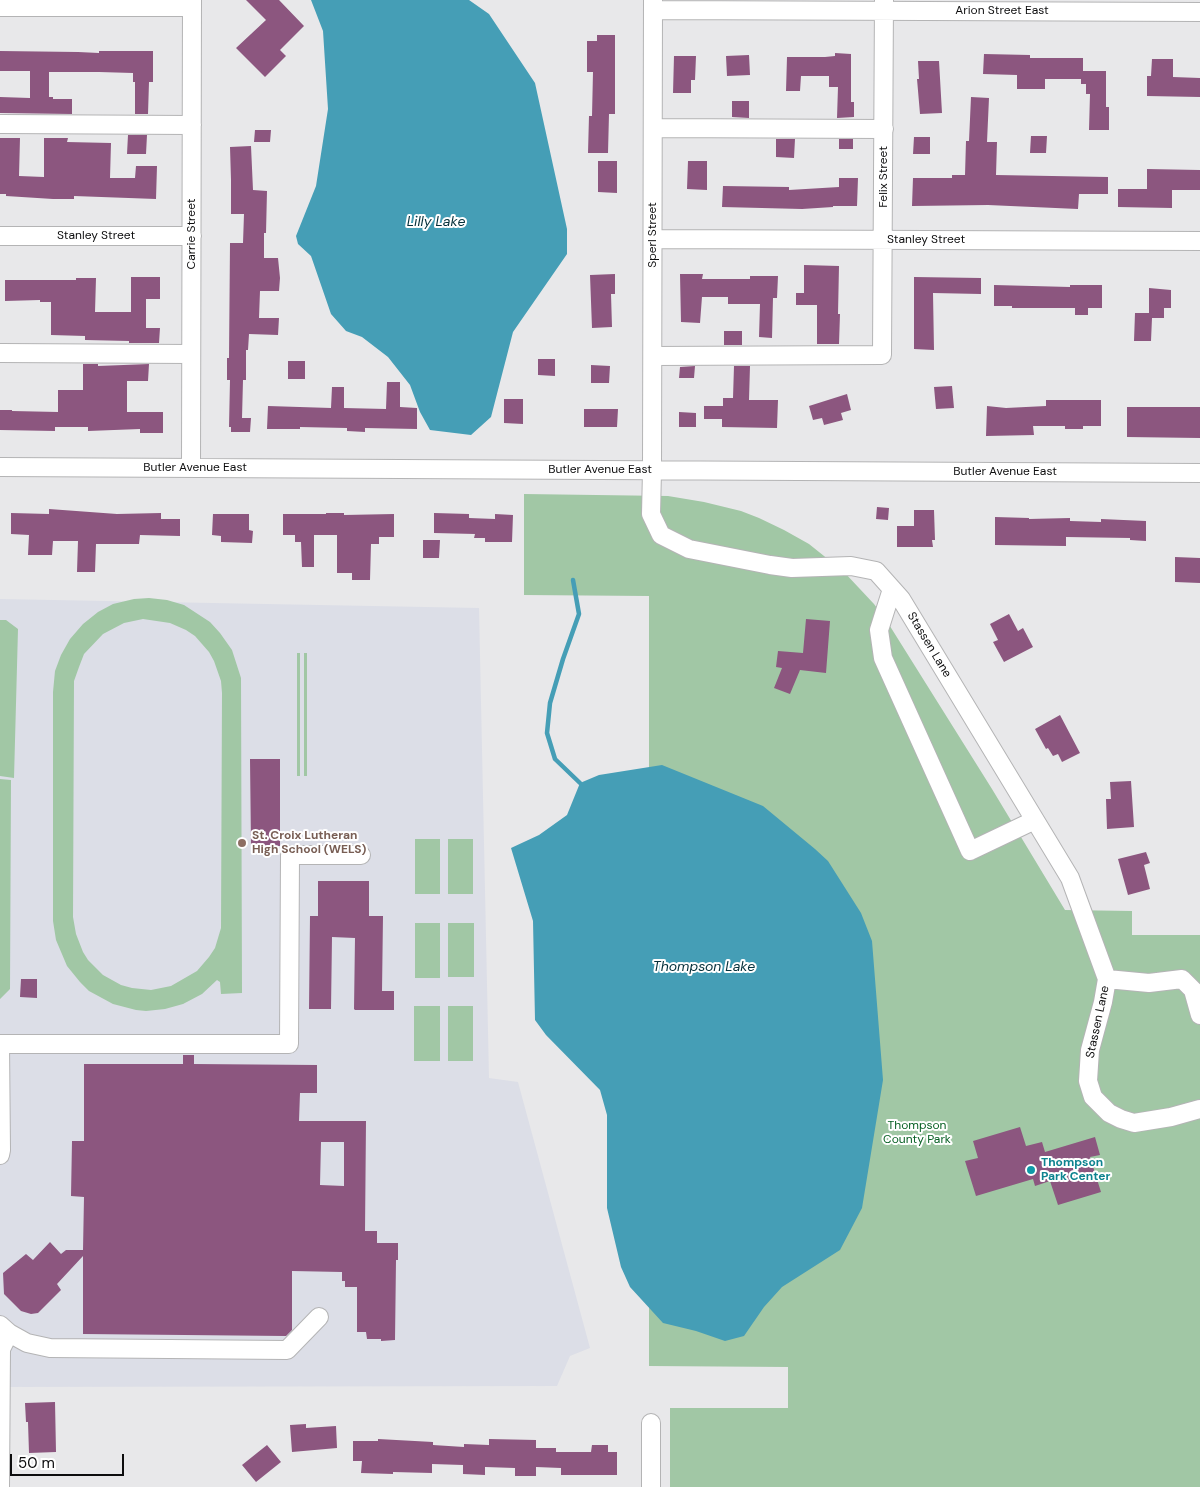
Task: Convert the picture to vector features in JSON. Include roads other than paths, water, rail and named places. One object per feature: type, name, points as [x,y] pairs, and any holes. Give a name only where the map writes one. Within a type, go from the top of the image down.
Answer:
[{"type":"street","points":[[0,7],[192,3]]},
{"type":"street","name":"Carrie Street","points":[[191,468],[192,3]]},
{"type":"street","name":"Arion Street East","points":[[653,5],[1171,6],[1200,12]]},
{"type":"street","name":"Sperl Street","points":[[652,471],[653,5]]},
{"type":"street","name":"Felix Street","points":[[653,356],[882,355],[884,5]]},
{"type":"street","points":[[0,124],[192,125]]},
{"type":"street","points":[[653,128],[884,129]]},
{"type":"street","name":"Stanley Street","points":[[0,236],[192,236]]},
{"type":"street","name":"Stanley Street","points":[[653,239],[1200,241]]},
{"type":"street","points":[[0,353],[191,354]]},
{"type":"street","name":"Butler Avenue East","points":[[0,467],[1200,473]]},
{"type":"street","name":"Stassen Lane","points":[[652,471],[651,514],[661,535],[689,549],[792,568],[851,566],[876,571],[892,589],[906,607],[1070,878],[1107,979],[1090,1050],[1088,1081],[1093,1097],[1109,1113],[1121,1120],[1134,1123],[1171,1118],[1200,1109]]},
{"type":"street","points":[[892,589],[880,630],[883,658],[970,850],[1035,820]]},
{"type":"street","points":[[0,1155],[2,1150],[0,1044],[289,1044],[290,855],[361,855]]},
{"type":"street","name":"Stassen Lane","points":[[1107,979],[1149,983],[1182,978],[1193,990],[1200,1015]]},
{"type":"street","points":[[0,1487],[1,1349],[3,1328],[27,1343],[50,1348],[287,1350],[319,1317]]},
{"type":"street","points":[[651,1423],[651,1487]]},
{"type":"water","name":"Lilly Lake","points":[[311,0],[469,0],[489,14],[535,83],[567,229],[567,254],[513,332],[491,417],[471,435],[430,430],[420,412],[410,385],[388,357],[362,337],[346,331],[331,314],[311,256],[298,244],[296,236],[316,186],[328,109],[323,31]]},
{"type":"water","name":"Thompson Lake","points":[[662,765],[763,806],[815,849],[828,861],[861,913],[872,941],[883,1080],[862,1208],[840,1250],[782,1287],[764,1307],[744,1336],[725,1341],[696,1331],[663,1323],[630,1287],[621,1267],[607,1208],[607,1115],[600,1090],[546,1035],[535,1020],[533,921],[511,848],[539,835],[567,815],[580,783],[599,775]]},
{"type":"waterway","points":[[573,580],[579,614],[550,703],[547,733],[555,759],[580,783]]},
{"type":"place","name":"St. Croix Lutheran High School (WELS)","points":[[242,843]]},
{"type":"place","name":"Thompson Park Center","points":[[1031,1170]]},
{"type":"park label","name":"Thompson County Park","points":[[917,1133]]}]
